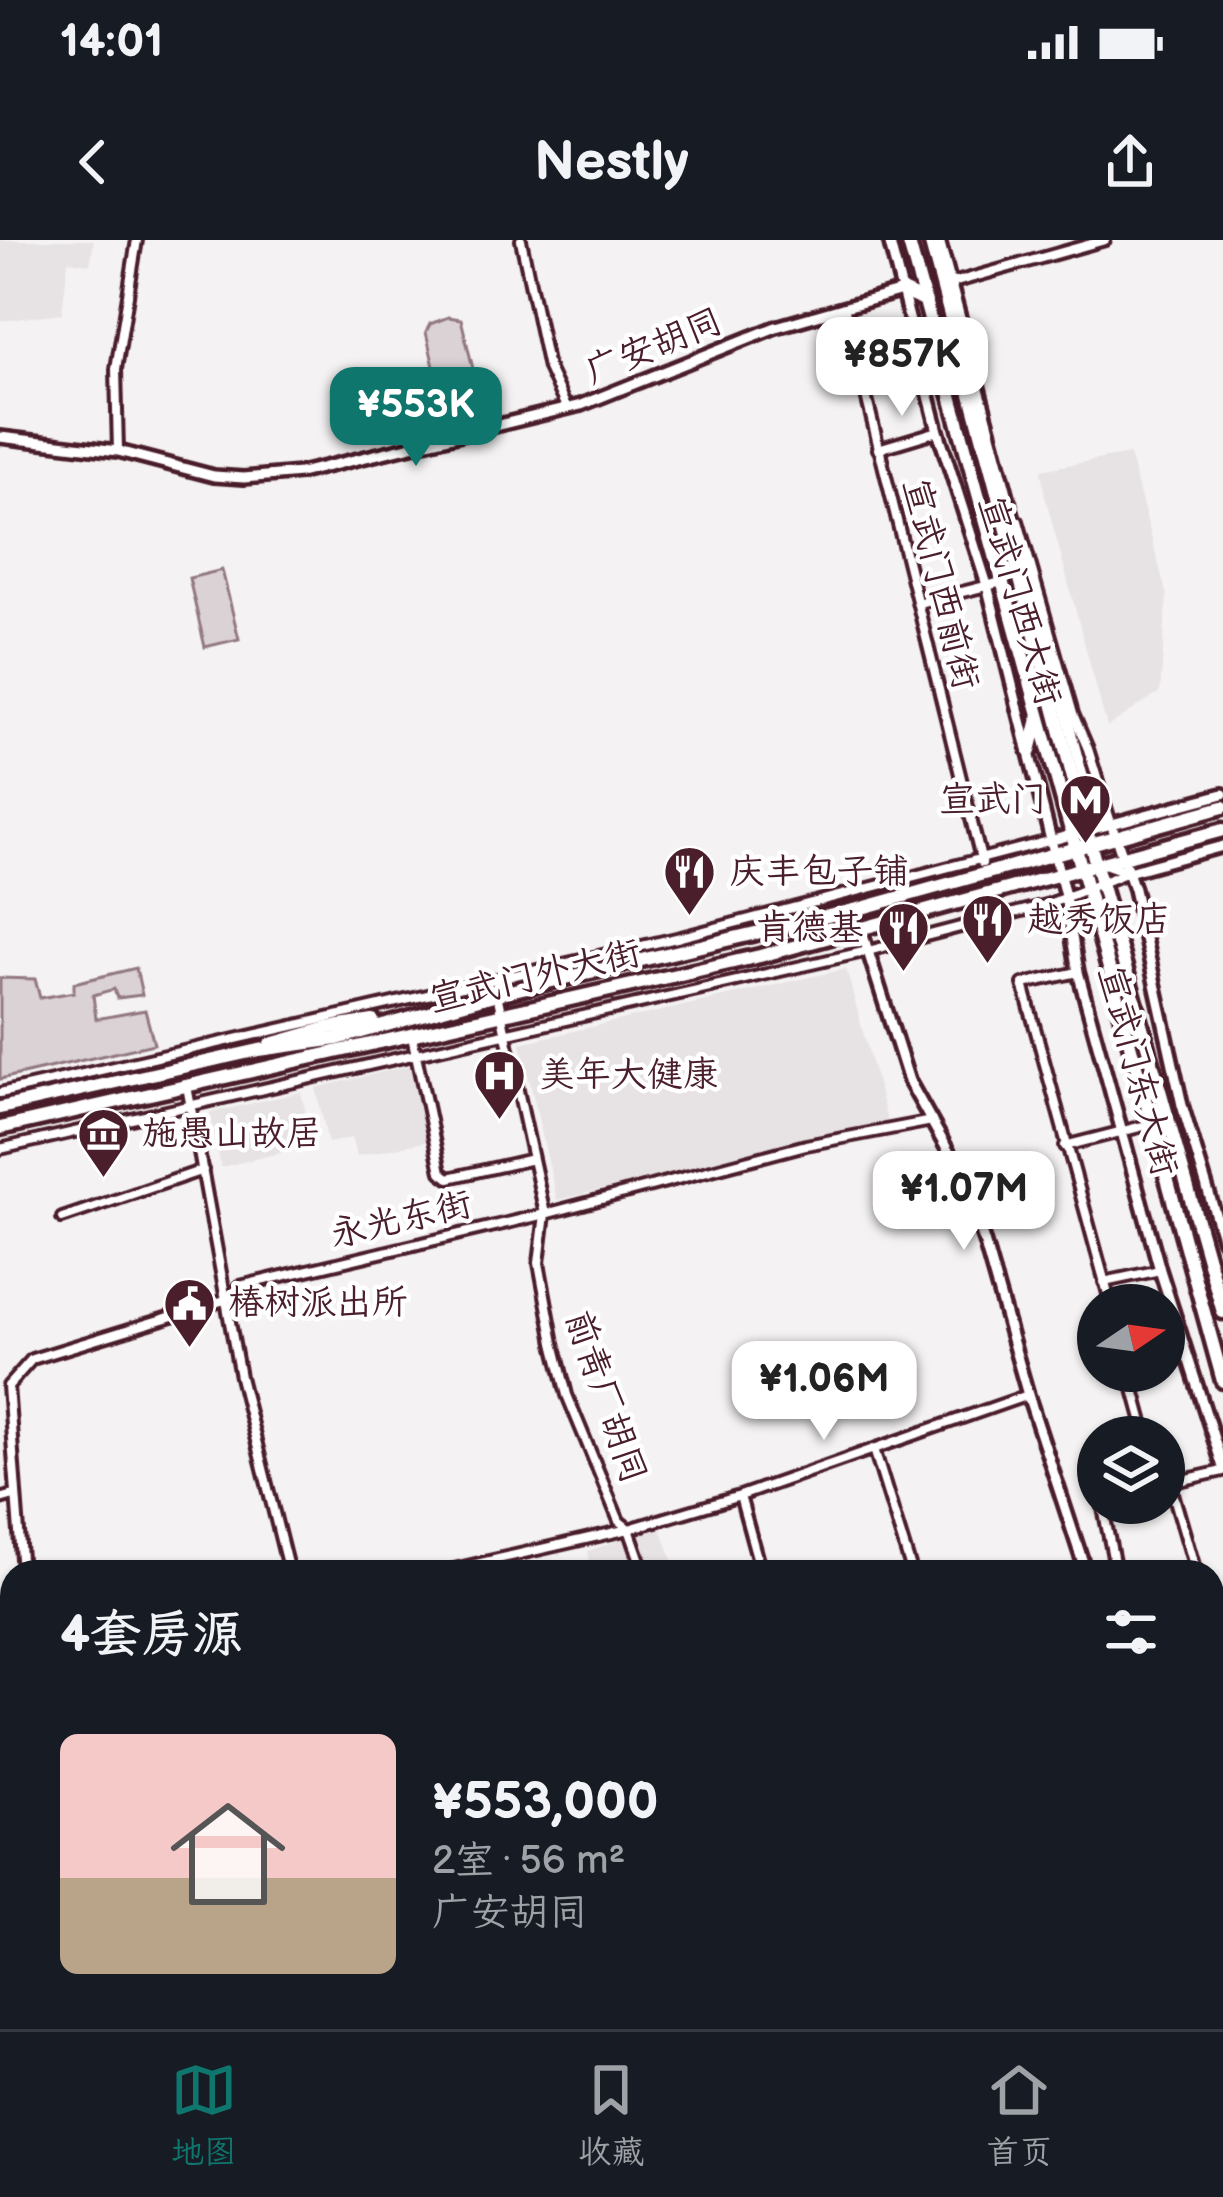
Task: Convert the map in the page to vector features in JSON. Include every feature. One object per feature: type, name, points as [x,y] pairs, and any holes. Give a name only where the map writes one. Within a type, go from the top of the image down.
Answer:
[{"type":"main road","name":"宣武门西大街","points":[[908,240],[1080,871]]},
{"type":"main road","name":"宣武门西大街","points":[[930,240],[947,285],[1100,864]]},
{"type":"main road","points":[[902,291],[926,302]]},
{"type":"main road","points":[[1030,751],[1038,717]]},
{"type":"main road","name":"宣武门外大街","points":[[0,1108],[259,1050],[337,1039],[984,868],[1053,857],[1075,850],[1090,830],[1116,837],[1223,807]]},
{"type":"main road","name":"宣武门外大街","points":[[0,1128],[861,929],[1223,830]]},
{"type":"main road","name":"宣武门东大街","points":[[1100,864],[1223,1312]]},
{"type":"main road","name":"宣武门东大街","points":[[1080,871],[1223,1381]]},
{"type":"main road","points":[[1166,1109],[1183,1105]]},
{"type":"street","points":[[118,451],[116,369],[137,240]]},
{"type":"street","points":[[520,240],[548,368],[567,409]]},
{"type":"street","name":"宣武门西大街","points":[[889,240],[938,431],[987,585],[1059,877]]},
{"type":"street","name":"宣武门西大街","points":[[939,240],[947,285]]},
{"type":"street","points":[[947,285],[1105,240]]},
{"type":"street","name":"广安胡同","points":[[0,437],[118,451],[214,476],[273,477],[567,409],[776,327],[902,291]]},
{"type":"street","name":"宣武门西前街","points":[[844,305],[984,868]]},
{"type":"street","points":[[878,449],[938,431]]},
{"type":"street","name":"宣武门西大街","points":[[1005,506],[1024,533],[1073,714],[1111,823]]},
{"type":"street","points":[[917,603],[1004,582]]},
{"type":"street","points":[[0,1093],[984,868],[1048,841],[1223,794]]},
{"type":"street","name":"宣武门东大街","points":[[1111,823],[1154,965],[1183,1105],[1223,1243]]},
{"type":"street","points":[[0,1149],[868,950],[1049,904],[1128,872],[1223,846]]},
{"type":"street","points":[[1100,864],[1128,872]]},
{"type":"street","name":"宣武门东大街","points":[[1059,877],[1078,972],[1160,1270],[1223,1469]]},
{"type":"street","points":[[861,929],[910,1082],[961,1174],[1082,1560]]},
{"type":"street","points":[[1078,972],[1024,984],[1065,1146],[1104,1282],[1160,1270]]},
{"type":"street","name":"前青厂胡同","points":[[497,994],[545,1214],[539,1263],[554,1343],[576,1416],[619,1522],[629,1529],[640,1560]]},
{"type":"street","points":[[412,1036],[441,1172],[449,1178],[464,1177],[532,1159]]},
{"type":"street","points":[[187,1086],[241,1376],[286,1560]]},
{"type":"street","name":"永光东街","points":[[21,1560],[8,1386],[32,1359],[229,1299],[240,1286],[545,1214],[806,1145],[932,1121]]},
{"type":"street","points":[[1065,1146],[1152,1124]]},
{"type":"street","points":[[62,1219],[203,1170]]},
{"type":"street","points":[[1206,1251],[1223,1243]]},
{"type":"street","points":[[493,1560],[629,1529],[740,1496],[1028,1395]]},
{"type":"street","points":[[874,1449],[908,1560]]},
{"type":"street","points":[[1185,1478],[1223,1469]]},
{"type":"street","points":[[0,1499],[14,1495]]},
{"type":"street","points":[[740,1496],[758,1560]]},
{"type":"street","points":[[1106,1524],[1114,1560]]},
{"type":"street","points":[[1181,1524],[1192,1560]]},
{"type":"shaded area","points":[[0,240],[94,240],[90,264],[68,261],[62,313],[0,321]]},
{"type":"shaded area","points":[[448,317],[461,319],[474,373],[448,386],[438,384],[426,332],[430,324]]},
{"type":"shaded area","points":[[1129,454],[1167,596],[1160,692],[1107,727],[1041,470]]},
{"type":"shaded area","points":[[222,570],[239,639],[205,647],[189,578]]},
{"type":"shaded area","points":[[136,968],[142,995],[117,998],[114,989],[93,995],[96,1019],[145,1010],[154,1044],[0,1079],[0,978],[35,979],[40,998],[74,992],[74,983]]},
{"type":"shaded area","points":[[846,969],[888,1124],[557,1200],[521,1043]]},
{"type":"shaded area","points":[[412,1065],[428,1141],[357,1156],[351,1138],[328,1143],[316,1088]]},
{"type":"shaded area","points":[[301,1092],[313,1145],[221,1167],[210,1113]]},
{"type":"shaded area","points":[[660,1526],[673,1560],[590,1560],[588,1551]]},
{"type":"place","name":"宣武门","points":[[1086,846]]},
{"type":"place","name":"庆丰包子铺","points":[[690,918]]},
{"type":"place","name":"越秀饭店","points":[[988,966]]},
{"type":"place","name":"肯德基","points":[[903,974]]},
{"type":"place","name":"美年大健康","points":[[500,1121]]},
{"type":"place","name":"施愚山故居","points":[[103,1180]]},
{"type":"place","name":"椿树派出所","points":[[189,1349]]}]
